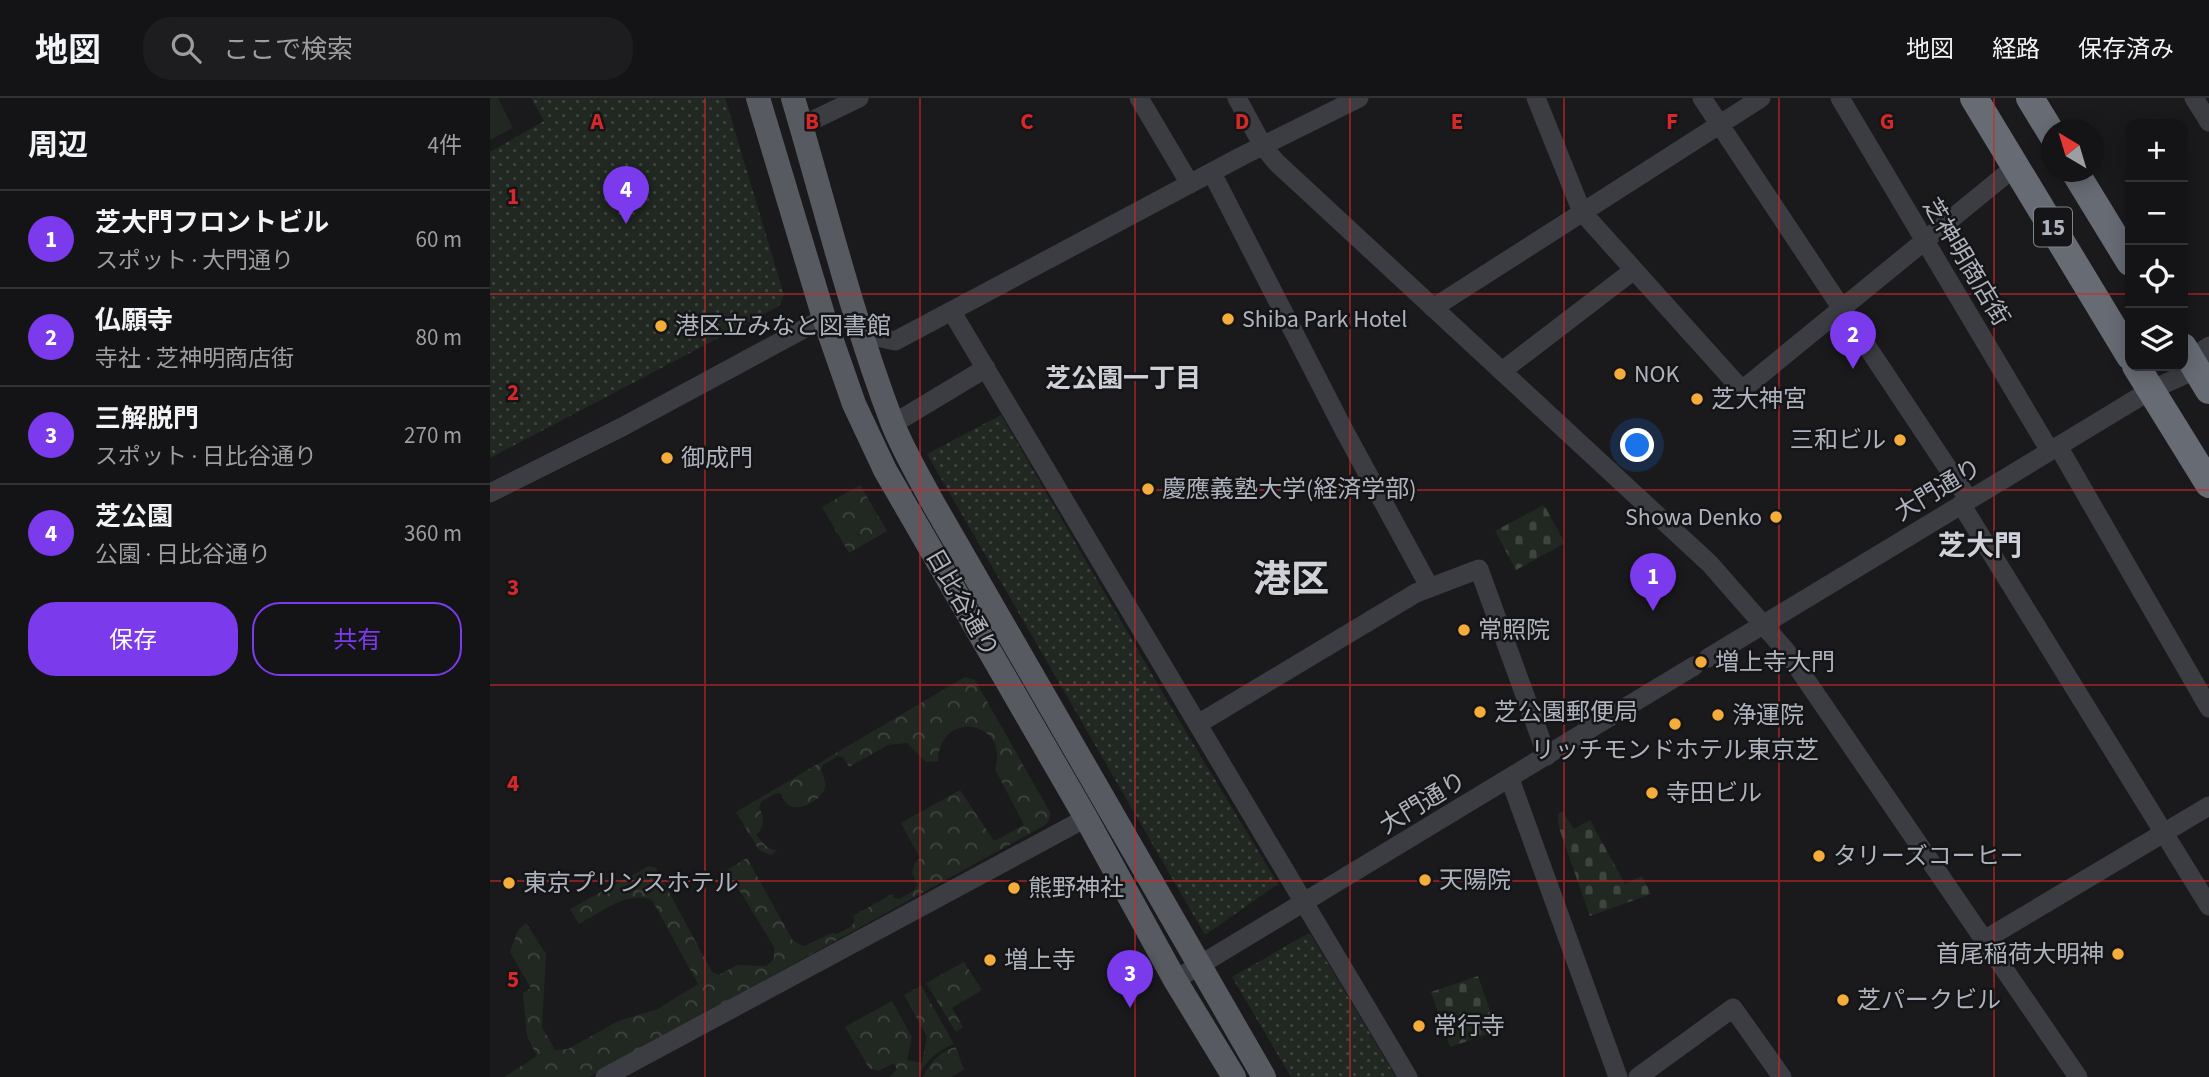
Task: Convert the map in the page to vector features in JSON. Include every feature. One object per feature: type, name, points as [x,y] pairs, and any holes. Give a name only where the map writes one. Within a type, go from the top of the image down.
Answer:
[{"type":"highway","name":"15","points":[[1974,98],[2125,348]]},
{"type":"highway","points":[[2029,98],[2042,119]]},
{"type":"highway","name":"15","points":[[2081,182],[2125,254]]},
{"type":"highway","points":[[2139,371],[2209,484]]},
{"type":"main road","name":"日比谷通り","points":[[758,98],[824,318],[854,404],[886,470],[1086,818],[1175,980],[1234,1077]]},
{"type":"main road","name":"日比谷通り","points":[[793,98],[863,334],[893,424],[933,503],[1264,1077]]},
{"type":"main road","points":[[824,318],[841,307],[849,288]]},
{"type":"main road","points":[[824,318],[863,334]]},
{"type":"street","points":[[801,125],[859,98]]},
{"type":"street","points":[[1139,98],[1190,184]]},
{"type":"street","points":[[1237,98],[1263,146],[1288,173],[1710,564],[1764,624],[1792,660],[2078,1077]]},
{"type":"street","points":[[863,334],[895,341],[1190,184],[1359,98]]},
{"type":"street","points":[[1536,98],[1582,212],[1742,390],[2016,166]]},
{"type":"street","points":[[1702,98],[1842,309],[1965,502],[2209,906]]},
{"type":"street","points":[[1433,308],[1760,98]]},
{"type":"street","name":"芝神明商店街","points":[[1840,98],[2209,708]]},
{"type":"street","points":[[2194,98],[2209,122]]},
{"type":"street","points":[[1212,173],[1345,432],[1430,588]]},
{"type":"street","points":[[1502,371],[1634,270]]},
{"type":"street","points":[[953,312],[1408,1077]]},
{"type":"street","points":[[490,493],[622,427],[824,318]]},
{"type":"street","name":"大門通り","points":[[1175,980],[2195,363]]},
{"type":"street","points":[[893,424],[986,368]]},
{"type":"street","points":[[1198,724],[1416,593],[1479,569],[1547,755]]},
{"type":"street","points":[[1510,779],[1618,1077]]},
{"type":"street","points":[[1984,940],[2209,806]]},
{"type":"street","points":[[605,1077],[1086,818]]},
{"type":"street","points":[[1638,1077],[1733,1008],[1782,1077]]},
{"type":"green space","points":[[490,98],[498,98],[513,128],[490,140]]},
{"type":"green space","points":[[531,98],[725,98],[784,295],[779,306],[490,458],[490,152],[544,121]]},
{"type":"green space","points":[[1001,415],[1171,707],[1278,884],[1205,935],[927,454]]},
{"type":"green space","points":[[860,485],[887,531],[849,553],[822,507]]},
{"type":"green space","points":[[1544,505],[1565,543],[1516,570],[1495,531]]},
{"type":"green space","points":[[965,677],[975,680],[1051,814],[1047,824],[589,1077],[504,1077],[537,1056],[527,1036],[523,993],[531,988],[510,952],[518,930],[526,923],[546,954],[542,1027],[555,1050],[568,1049],[618,1021],[658,1009],[698,984],[652,900],[624,900],[579,924],[570,909],[649,866],[656,868],[712,972],[719,975],[737,965],[766,966],[774,959],[774,947],[727,870],[747,858],[793,941],[804,946],[852,926],[855,920],[853,916],[892,894],[899,899],[914,891],[917,885],[912,872],[920,858],[901,823],[960,790],[994,841],[1024,825],[995,769],[997,752],[993,740],[984,731],[972,727],[949,733],[941,744],[938,761],[926,762],[907,743],[888,745],[849,767],[843,757],[838,756],[823,765],[821,771],[825,781],[824,791],[812,802],[802,807],[792,807],[777,793],[762,801],[759,807],[763,825],[756,835],[768,847],[777,850],[771,855],[759,850],[736,812]]},
{"type":"green space","points":[[1562,811],[1574,829],[1590,820],[1625,884],[1642,876],[1651,894],[1590,916],[1559,828],[1558,814]]},
{"type":"green space","points":[[1309,933],[1396,1077],[1291,1077],[1232,977]]},
{"type":"green space","points":[[964,962],[982,990],[952,1008],[963,1027],[956,1032],[926,983]]},
{"type":"green space","points":[[1478,976],[1497,1031],[1450,1047],[1431,992]]},
{"type":"green space","points":[[921,986],[954,1044],[933,1057],[918,1077],[889,1077],[897,1070],[894,1063],[878,1071],[869,1068],[845,1027],[892,1001],[912,1037],[907,1060],[922,1063],[927,1037],[904,995]]},
{"type":"green space","points":[[955,1047],[965,1069],[951,1077],[923,1077],[936,1058]]},
{"type":"place","name":"芝公園","points":[[626,224]]},
{"type":"place","name":"Shiba Park Hotel","points":[[1228,319]]},
{"type":"place","name":"港区立みなと図書館","points":[[661,326]]},
{"type":"place","name":"仏願寺","points":[[1853,369]]},
{"type":"place","name":"NOK","points":[[1620,374]]},
{"type":"place","name":"芝大神宮","points":[[1697,399]]},
{"type":"place","name":"三和ビル","points":[[1900,440]]},
{"type":"place","name":"御成門","points":[[667,458]]},
{"type":"place","name":"慶應義塾大学(経済学部)","points":[[1148,489]]},
{"type":"place","name":"Showa Denko","points":[[1776,517]]},
{"type":"place","name":"芝大門フロントビル","points":[[1653,611]]},
{"type":"place","name":"常照院","points":[[1464,630]]},
{"type":"place","name":"増上寺大門","points":[[1701,662]]},
{"type":"place","name":"芝公園郵便局","points":[[1480,712]]},
{"type":"place","name":"浄運院","points":[[1718,715]]},
{"type":"place","name":"リッチモンドホテル東京芝","points":[[1675,724]]},
{"type":"place","name":"寺田ビル","points":[[1652,793]]},
{"type":"place","name":"タリーズコーヒー","points":[[1819,856]]},
{"type":"place","name":"天陽院","points":[[1425,880]]},
{"type":"place","name":"東京プリンスホテル","points":[[509,883]]},
{"type":"place","name":"熊野神社","points":[[1014,888]]},
{"type":"place","name":"首尾稲荷大明神","points":[[2118,954]]},
{"type":"place","name":"増上寺","points":[[990,960]]},
{"type":"place","name":"芝パークビル","points":[[1843,1000]]},
{"type":"place","name":"三解脱門","points":[[1130,1008]]},
{"type":"place","name":"常行寺","points":[[1419,1026]]},
{"type":"district","name":"芝公園一丁目","points":[[1123,378]]},
{"type":"district","name":"芝大門","points":[[1980,546]]},
{"type":"district","name":"港区","points":[[1291,580]]}]
